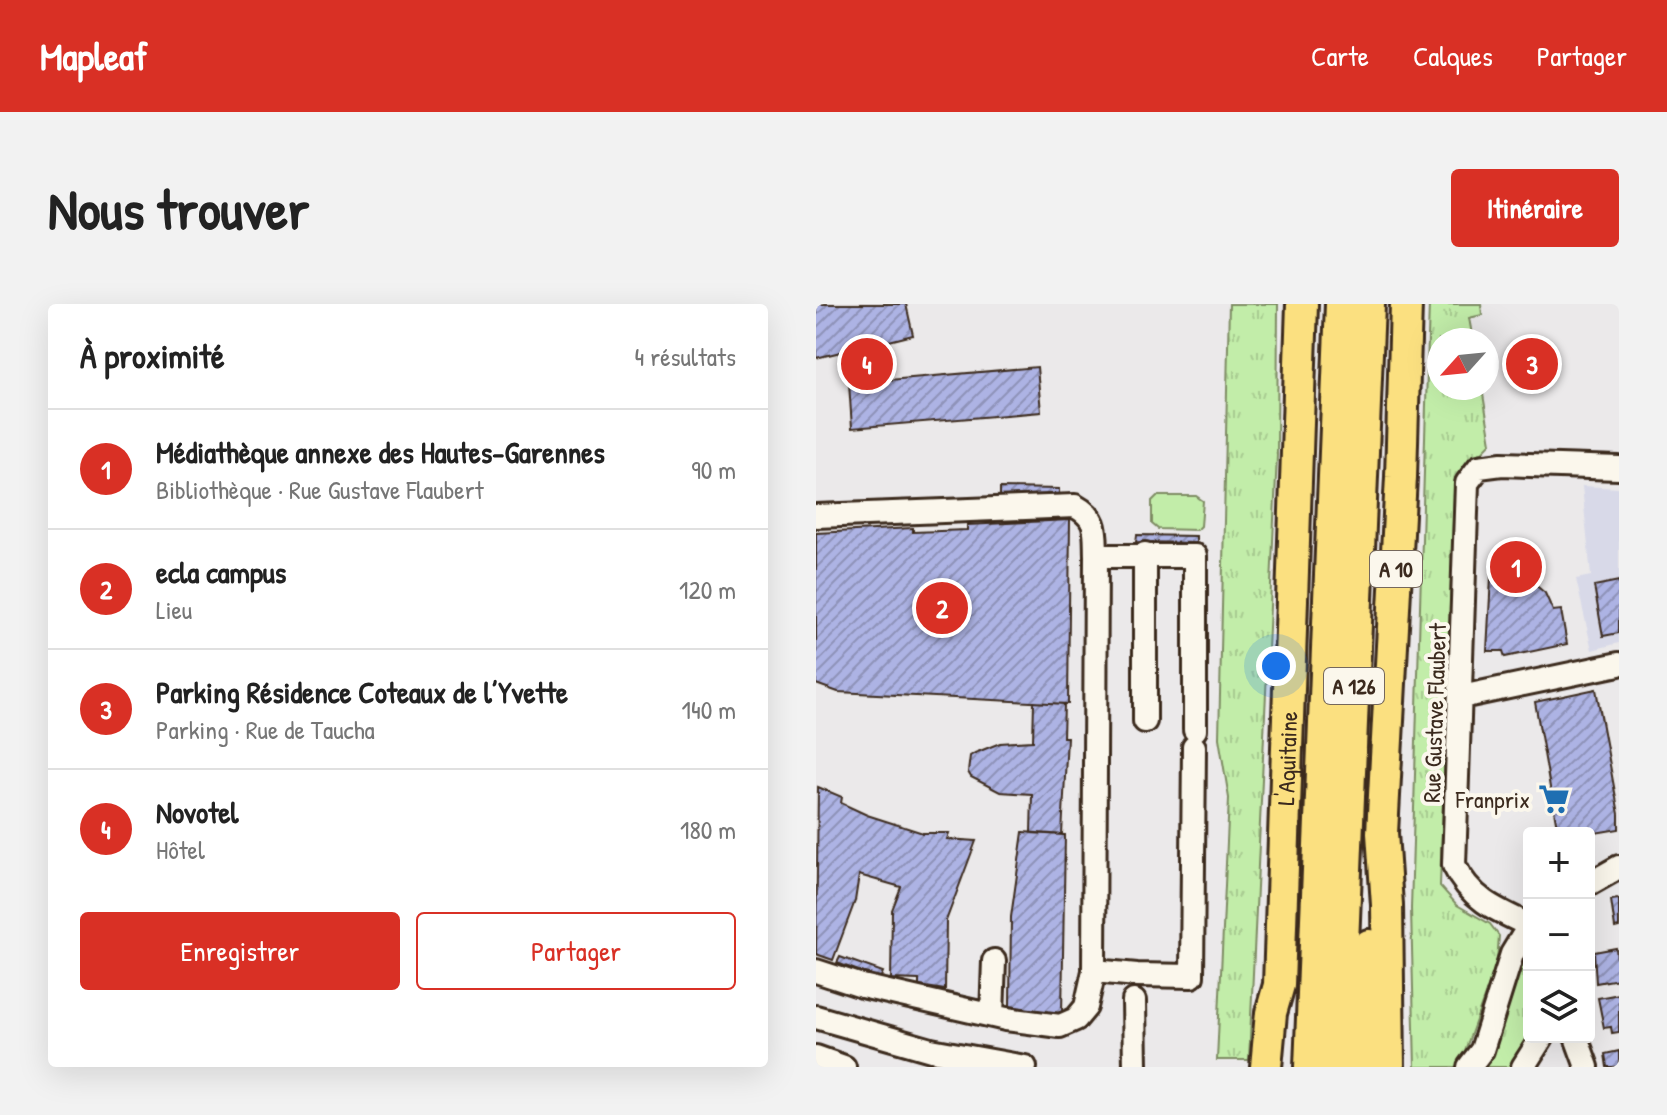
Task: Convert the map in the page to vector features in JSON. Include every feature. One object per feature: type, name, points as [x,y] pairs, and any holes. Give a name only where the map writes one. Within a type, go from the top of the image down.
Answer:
[{"type":"highway","name":"L'Aquitaine","points":[[1266,1067],[1271,1013],[1279,985],[1302,304]]},
{"type":"highway","name":"A 126","points":[[1310,1067],[1341,304]]},
{"type":"highway","name":"A 126","points":[[1338,1067],[1369,304]]},
{"type":"highway","name":"A 10","points":[[1389,1067],[1387,905],[1382,833],[1401,477],[1406,304]]},
{"type":"highway","points":[[1362,1067],[1371,895],[1382,833]]},
{"type":"highway","points":[[1279,985],[1287,1013],[1284,1067]]},
{"type":"street","name":"Rue Gustave Flaubert","points":[[1523,922],[1475,896],[1461,881],[1454,865],[1467,483],[1479,467],[1502,464],[1619,468]]},
{"type":"street","points":[[816,516],[1075,506],[1089,514],[1095,527],[1096,556],[1094,971],[1086,1007],[1076,1019],[1060,1026],[992,1015],[862,986],[816,971]]},
{"type":"street","points":[[1145,554],[1145,721]]},
{"type":"street","points":[[1094,971],[1192,976],[1195,556],[1096,556]]},
{"type":"street","points":[[1461,697],[1619,664]]},
{"type":"street","points":[[1595,864],[1619,859]]},
{"type":"street","points":[[1595,881],[1619,867]]},
{"type":"street","points":[[1469,1067],[1482,1050],[1512,954],[1523,935]]},
{"type":"street","points":[[992,1015],[994,961]]},
{"type":"street","points":[[1134,1001],[1135,1067]]},
{"type":"street","points":[[816,1017],[931,1050],[1025,1067]]},
{"type":"street","points":[[1523,1067],[1538,1043]]},
{"type":"street","points":[[1578,1043],[1587,1067]]},
{"type":"street","points":[[816,1057],[844,1067]]},
{"type":"shaded area","points":[[1582,486],[1619,488],[1619,643],[1592,650],[1576,579],[1591,576]]},
{"type":"green space","points":[[1229,304],[1278,304],[1277,455],[1249,1060],[1217,1060],[1229,798],[1219,738]]},
{"type":"green space","points":[[1429,304],[1481,304],[1482,315],[1469,318],[1471,328],[1428,328]]},
{"type":"green space","points":[[1427,371],[1427,400],[1484,400],[1491,443],[1461,474],[1454,493],[1440,886],[1457,905],[1490,924],[1499,936],[1497,962],[1459,1067],[1415,1067],[1411,909]]},
{"type":"green space","points":[[1157,496],[1196,496],[1203,501],[1201,526],[1197,530],[1158,529],[1152,524],[1152,501]]},
{"type":"green space","points":[[1522,955],[1523,1043],[1526,1043],[1515,1067],[1486,1067]]},
{"type":"building","points":[[816,304],[906,304],[913,335],[881,343],[889,380],[1037,367],[1041,412],[852,428],[849,383],[857,383],[855,373],[849,373],[847,362],[852,361],[849,350],[816,358]]},
{"type":"building","points":[[1000,488],[1059,489],[1059,496],[1000,496]]},
{"type":"building","points":[[1070,520],[1068,704],[838,692],[816,684],[816,533],[913,528],[913,532],[967,530],[967,525]]},
{"type":"building","points":[[1137,535],[1196,536],[1196,543],[1136,542]]},
{"type":"building","points":[[1505,548],[1534,562],[1526,577],[1545,593],[1553,611],[1561,610],[1567,644],[1505,657],[1503,651],[1487,651],[1491,577]]},
{"type":"building","points":[[1619,581],[1619,633],[1603,636],[1594,586]]},
{"type":"building","points":[[1596,689],[1619,814],[1619,829],[1595,833],[1595,827],[1557,827],[1535,702]]},
{"type":"building","points":[[1034,702],[1064,704],[1063,737],[1067,737],[1062,835],[1031,833],[1032,794],[1000,792],[971,777],[968,772],[970,756],[975,753],[1000,743],[1033,741]]},
{"type":"building","points":[[818,787],[842,797],[841,803],[867,815],[923,833],[949,833],[947,839],[976,841],[946,921],[945,990],[919,986],[919,980],[891,979],[892,910],[901,887],[859,875],[855,901],[833,960],[816,954]]},
{"type":"building","points":[[1023,832],[1065,835],[1062,1015],[1010,1006],[1011,917]]},
{"type":"building","points":[[1619,899],[1619,927],[1615,928],[1611,900]]},
{"type":"building","points":[[1616,948],[1619,979],[1596,983],[1595,952]]},
{"type":"building","points":[[840,957],[883,972],[880,979],[837,963]]},
{"type":"building","points":[[1619,994],[1619,1032],[1612,1033],[1611,1027],[1604,1028],[1598,998]]},
{"type":"building","points":[[1619,1051],[1619,1067],[1607,1067],[1605,1054]]},
{"type":"place","name":"Novotel","points":[[867,364]]},
{"type":"place","name":"Parking Résidence Coteaux de l’Yvette","points":[[1532,364]]},
{"type":"place","name":"Médiathèque annexe des Hautes-Garennes","points":[[1516,567]]},
{"type":"place","name":"ecla campus","points":[[942,608]]},
{"type":"place","name":"Franprix","points":[[1554,799]]}]
